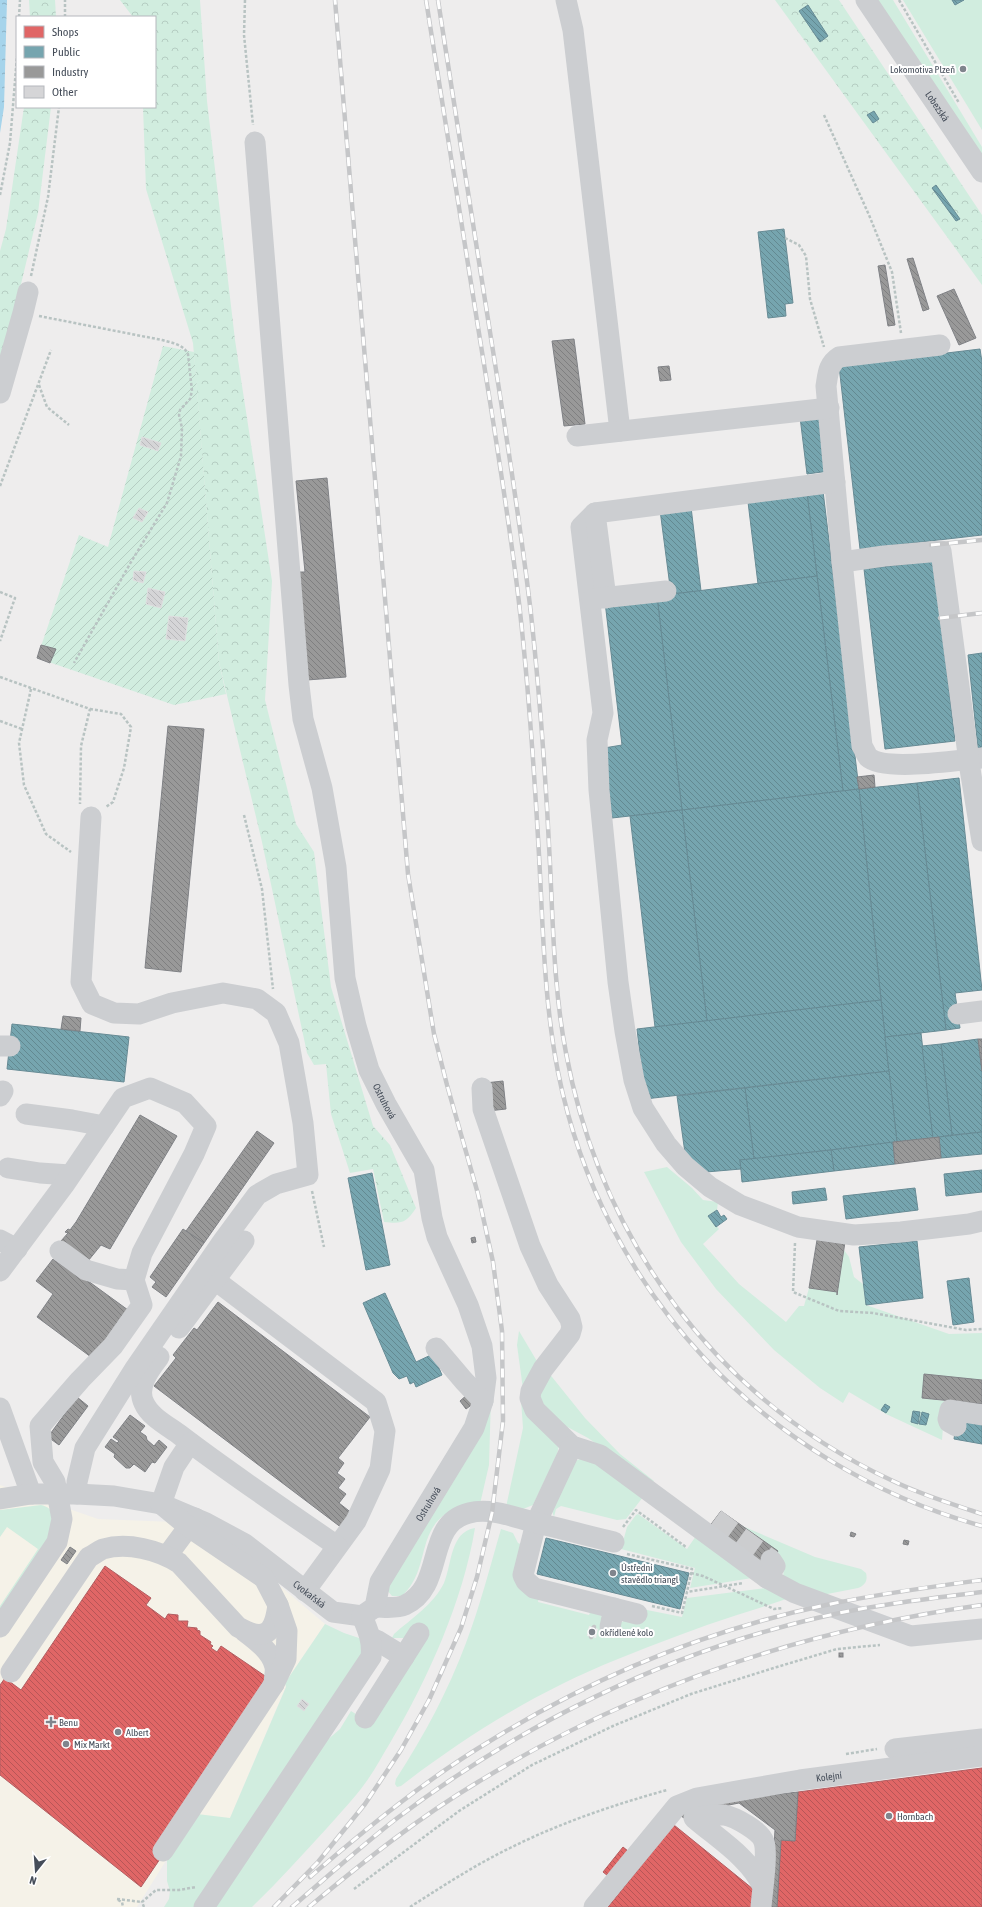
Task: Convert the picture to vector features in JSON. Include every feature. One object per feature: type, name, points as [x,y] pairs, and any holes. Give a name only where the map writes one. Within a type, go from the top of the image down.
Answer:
[{"type":"street","points":[[566,0],[574,38],[620,432]]},
{"type":"street","name":"Lobezská","points":[[866,0],[982,172]]},
{"type":"street","name":"Ostruhová","points":[[255,142],[300,692],[303,719],[322,788],[336,867],[345,978],[356,1026],[369,1070],[386,1104],[424,1170],[432,1218],[437,1237],[468,1305],[482,1346],[486,1378],[483,1401],[474,1428],[380,1582],[368,1612]]},
{"type":"street","points":[[0,392],[28,292]]},
{"type":"street","points":[[940,345],[839,357],[833,361],[829,369],[826,386],[842,562],[862,746],[868,757],[878,763],[893,766],[975,759]]},
{"type":"street","points":[[578,436],[829,408]]},
{"type":"street","points":[[835,482],[595,513],[603,713],[597,740],[599,790],[618,982],[634,1080],[643,1108],[666,1144],[685,1166],[710,1187],[740,1205],[798,1226],[854,1235],[909,1231],[969,1224],[982,1221]]},
{"type":"street","points":[[842,562],[884,556],[941,551],[975,759],[982,841]]},
{"type":"street","points":[[598,599],[666,591]]},
{"type":"street","points":[[0,1627],[57,1542],[67,1494],[77,1482],[85,1448],[134,1370],[223,1241],[257,1195],[276,1184],[308,1175],[303,1122],[289,1043],[276,1013],[257,999],[223,992],[172,1003],[139,1014],[114,1013],[92,1004],[81,982],[91,817]]},
{"type":"street","points":[[958,1014],[982,1011]]},
{"type":"street","points":[[0,1271],[9,1245],[70,1175],[123,1098],[150,1088],[185,1103],[206,1126],[194,1154],[142,1253],[134,1280],[142,1306],[113,1346],[80,1380],[40,1426],[43,1462],[55,1482],[67,1494]]},
{"type":"street","points":[[482,1088],[483,1109],[530,1246],[548,1285],[570,1319],[572,1327],[568,1338],[536,1380],[531,1391],[530,1398],[535,1410],[572,1446],[600,1455],[769,1569],[795,1593],[911,1636],[982,1629]]},
{"type":"street","points":[[26,1114],[104,1126]]},
{"type":"street","points":[[8,1168],[40,1173],[70,1175]]},
{"type":"street","points":[[244,1241],[148,1371],[141,1391],[143,1403],[149,1412],[190,1443],[338,1546]]},
{"type":"street","points":[[60,1251],[86,1270],[117,1279],[134,1280]]},
{"type":"street","points":[[215,1280],[376,1402],[385,1431],[380,1469],[356,1521],[305,1591]]},
{"type":"street","points":[[436,1348],[483,1401]]},
{"type":"street","points":[[0,1408],[31,1494]]},
{"type":"street","points":[[956,1426],[949,1422],[948,1419],[950,1410],[982,1415]]},
{"type":"street","points":[[161,1504],[174,1467],[190,1443]]},
{"type":"street","points":[[572,1446],[536,1523],[523,1570],[523,1575],[526,1581],[534,1588],[612,1617],[644,1610]]},
{"type":"street","name":"Cvokařská","points":[[0,1499],[31,1494],[67,1494],[114,1496],[161,1504],[192,1523],[245,1544],[333,1612],[368,1612]]},
{"type":"street","points":[[204,1907],[371,1657],[372,1648],[368,1612],[404,1606],[413,1600],[429,1579],[439,1542],[444,1532],[458,1518],[468,1513],[481,1512],[507,1515],[620,1542]]},
{"type":"street","points":[[163,1851],[274,1684],[286,1659],[287,1638],[287,1631],[278,1605],[264,1578],[192,1523],[167,1556]]},
{"type":"street","points":[[11,1672],[89,1557],[102,1550],[125,1546],[154,1551],[167,1556],[179,1564],[238,1627],[258,1642],[270,1656],[275,1668],[274,1684]]},
{"type":"street","points":[[238,1627],[250,1633],[261,1636],[271,1630],[276,1620],[278,1605]]},
{"type":"street","points":[[365,1718],[420,1633]]},
{"type":"street","points":[[371,1638],[404,1657]]},
{"type":"street","points":[[895,1749],[982,1739]]},
{"type":"street","name":"Kolejní","points":[[675,1797],[697,1798],[723,1804],[800,1780],[982,1756]]},
{"type":"street","points":[[594,1907],[675,1797]]},
{"type":"street","points":[[723,1804],[755,1830],[764,1842],[762,1897],[758,1877],[744,1861],[694,1818],[723,1804]]},
{"type":"path","points":[[19,16],[20,0]]},
{"type":"path","points":[[65,0],[65,16]]},
{"type":"path","points":[[245,0],[244,35],[255,142]]},
{"type":"path","points":[[899,0],[962,108]]},
{"type":"path","points":[[0,195],[10,143],[16,68]]},
{"type":"path","points":[[28,292],[48,197],[59,108]]},
{"type":"path","points":[[824,115],[869,215],[892,272],[903,349]]},
{"type":"path","points":[[785,238],[799,246],[806,256],[810,299],[829,369]]},
{"type":"path","points":[[23,313],[162,340],[181,345],[186,348],[188,354],[192,391],[190,399],[180,410],[179,415],[182,428],[181,456],[167,503],[131,562],[74,663]]},
{"type":"path","points":[[0,486],[51,350]]},
{"type":"path","points":[[38,384],[47,407],[69,425]]},
{"type":"path","points":[[0,592],[16,598],[0,641]]},
{"type":"path","points":[[0,677],[90,709],[121,714],[132,728],[124,768],[113,802],[91,817],[80,802],[81,746],[90,709]]},
{"type":"path","points":[[31,689],[19,743],[24,785],[46,834],[88,863]]},
{"type":"path","points":[[0,721],[22,729]]},
{"type":"path","points":[[244,815],[262,889],[276,1013]]},
{"type":"path","points":[[308,1175],[324,1247]]},
{"type":"path","points":[[798,1226],[794,1252],[793,1292],[838,1311],[873,1313],[966,1330],[982,1329]]},
{"type":"path","points":[[644,1610],[682,1613],[692,1570],[620,1542],[623,1526],[636,1510],[686,1547]]},
{"type":"path","points":[[687,1592],[758,1581],[769,1569]]},
{"type":"path","points":[[354,1889],[459,1811],[525,1769],[613,1726],[691,1694],[830,1651],[850,1647],[882,1645]]},
{"type":"path","points":[[839,1755],[885,1748],[895,1749]]},
{"type":"path","points":[[410,1907],[455,1878],[510,1847],[604,1809],[675,1797]]},
{"type":"path","points":[[123,1907],[122,1902],[117,1899],[142,1902],[156,1890],[179,1890],[192,1886],[217,1888]]},
{"type":"path","points":[[142,1902],[144,1907]]},
{"type":"shaded area","points":[[0,1485],[98,1519],[174,1522],[266,1574],[325,1624],[285,1683],[286,1686],[230,1818],[167,1859],[137,1907],[0,1907]]},
{"type":"green space","points":[[29,0],[55,0],[56,16],[30,16]]},
{"type":"green space","points":[[120,0],[200,0],[207,101],[235,340],[272,581],[265,700],[296,824],[314,852],[331,987],[373,1126],[390,1145],[416,1208],[406,1220],[395,1223],[384,1222],[373,1169],[350,1173],[331,1114],[326,1064],[314,1065],[307,1053],[262,842],[219,662],[193,343],[146,189],[143,108],[156,108],[156,16],[132,16]]},
{"type":"green space","points":[[775,0],[839,0],[982,215],[982,285]]},
{"type":"green space","points":[[866,0],[893,0],[982,147],[982,162]]},
{"type":"green space","name":"Lokomotiva Plzeň","points":[[903,0],[982,0],[982,130]]},
{"type":"green space","points":[[24,108],[51,108],[38,213],[0,372],[0,251],[6,229]]},
{"type":"green space","points":[[163,346],[194,352],[219,662],[226,694],[174,705],[37,658],[79,535],[108,547]]},
{"type":"green space","points":[[667,1167],[692,1188],[703,1200],[718,1202],[717,1210],[708,1216],[719,1229],[703,1244],[739,1284],[786,1322],[799,1306],[804,1306],[809,1288],[837,1292],[837,1294],[844,1250],[849,1257],[854,1277],[864,1285],[866,1305],[949,1334],[982,1333],[982,1380],[924,1374],[922,1398],[945,1401],[942,1440],[886,1414],[849,1392],[843,1403],[820,1388],[774,1350],[716,1289],[681,1242],[644,1172]]},
{"type":"green space","points":[[519,1331],[538,1363],[523,1389],[517,1345]]},
{"type":"green space","points":[[548,1372],[585,1418],[620,1454],[654,1481],[652,1482],[588,1438],[560,1423],[540,1400],[541,1382]]},
{"type":"green space","points":[[491,1397],[489,1465],[480,1504],[447,1513],[436,1523],[426,1543],[416,1576],[410,1586],[402,1596],[392,1596],[387,1590]]},
{"type":"green space","points":[[521,1400],[559,1445],[557,1455],[533,1505],[523,1509],[506,1507],[523,1428]]},
{"type":"green space","points":[[588,1458],[643,1497],[626,1519],[617,1520],[561,1506],[556,1509],[554,1517],[552,1511],[573,1462]]},
{"type":"green space","points":[[41,1505],[45,1506],[52,1512],[55,1526],[0,1617],[0,1606],[38,1549],[7,1527],[0,1537],[0,1510]]},
{"type":"green space","points":[[638,1514],[687,1549],[696,1536],[752,1578],[690,1588],[695,1568],[621,1549],[627,1527]]},
{"type":"green space","points":[[740,1525],[815,1557],[861,1569],[866,1573],[867,1578],[862,1586],[858,1588],[817,1596],[783,1577],[781,1560],[776,1552],[763,1540]]},
{"type":"green space","points":[[475,1528],[462,1583],[442,1639],[418,1693],[369,1777],[352,1800],[327,1828],[252,1907],[209,1907],[317,1749],[340,1729],[351,1711],[370,1723],[404,1638],[392,1638],[394,1634],[422,1611],[440,1591],[447,1575],[456,1542],[467,1531]]},
{"type":"green space","points":[[501,1529],[513,1533],[518,1543],[523,1545],[539,1597],[538,1602],[589,1615],[591,1610],[600,1614],[603,1619],[622,1622],[642,1609],[682,1617],[687,1598],[765,1588],[789,1598],[692,1630],[589,1671],[532,1699],[505,1715],[452,1749],[401,1786],[397,1787],[395,1784],[396,1779],[435,1713],[459,1661],[476,1615]],"holes":[[[589,1626],[598,1629],[596,1638],[587,1636]]]},
{"type":"green space","points":[[325,1624],[344,1633],[362,1639],[363,1653],[195,1907],[164,1907],[169,1899],[170,1891],[167,1881],[167,1859],[197,1814],[230,1818],[286,1687],[285,1683]]},
{"type":"water","points":[[0,0],[7,0],[4,107],[0,133]]},
{"type":"building: Shops","name":"Albert","points":[[105,1566],[151,1598],[146,1605],[165,1619],[168,1614],[178,1615],[178,1621],[188,1621],[187,1627],[197,1628],[197,1630],[200,1631],[200,1635],[211,1642],[210,1644],[213,1646],[211,1648],[217,1652],[221,1646],[271,1680],[162,1856],[141,1887],[0,1775],[0,1685],[5,1678],[21,1690]]},
{"type":"building: Shops","name":"Hornbach","points":[[982,1768],[982,1907],[777,1907],[781,1840],[795,1841],[798,1792]]},
{"type":"building: Shops","points":[[674,1825],[753,1889],[752,1907],[608,1907]]},
{"type":"building: Shops","points":[[623,1847],[628,1851],[608,1876],[603,1872]]},
{"type":"building: Public","points":[[952,0],[964,0],[955,5]]},
{"type":"building: Public","points":[[808,5],[828,36],[820,42],[799,11]]},
{"type":"building: Public","points":[[874,111],[879,119],[873,123],[867,115]]},
{"type":"building: Public","points":[[936,185],[960,219],[956,221],[932,188]]},
{"type":"building: Public","points":[[784,229],[793,303],[785,304],[786,316],[768,318],[758,232]]},
{"type":"building: Public","points":[[980,349],[982,362],[982,535],[860,549],[839,366]]},
{"type":"building: Public","points":[[821,415],[829,471],[807,474],[800,417]]},
{"type":"building: Public","points":[[823,491],[859,789],[843,791],[807,493]]},
{"type":"building: Public","points":[[807,493],[817,576],[758,584],[748,502]]},
{"type":"building: Public","points":[[691,507],[701,591],[671,594],[660,510]]},
{"type":"building: Public","points":[[934,561],[955,741],[885,749],[864,569]]},
{"type":"building: Public","points":[[817,576],[843,791],[682,810],[657,596]]},
{"type":"building: Public","points":[[657,596],[682,810],[612,818],[604,748],[622,745],[605,602]]},
{"type":"building: Public","points":[[982,653],[982,747],[978,748],[968,655]]},
{"type":"building: Public","points":[[959,778],[982,990],[955,993],[960,1028],[946,1030],[917,783]]},
{"type":"building: Public","points":[[917,783],[946,1030],[885,1037],[859,789]]},
{"type":"building: Public","points":[[859,789],[881,1000],[707,1021],[682,810]]},
{"type":"building: Public","points":[[682,810],[707,1021],[655,1027],[630,816]]},
{"type":"building: Public","points":[[881,1000],[889,1071],[645,1099],[637,1029]]},
{"type":"building: Public","points":[[12,1024],[129,1037],[124,1082],[7,1069]]},
{"type":"building: Public","points":[[921,1033],[933,1138],[897,1142],[885,1037]]},
{"type":"building: Public","points":[[978,1039],[982,1071],[982,1132],[952,1135],[941,1044]]},
{"type":"building: Public","points":[[941,1044],[952,1135],[933,1138],[922,1046]]},
{"type":"building: Public","points":[[889,1071],[897,1142],[754,1159],[745,1088]]},
{"type":"building: Public","points":[[745,1088],[754,1159],[740,1160],[741,1169],[706,1172],[685,1153],[677,1096]]},
{"type":"building: Public","points":[[982,1132],[982,1154],[941,1158],[939,1137]]},
{"type":"building: Public","points":[[893,1142],[895,1164],[834,1171],[831,1150]]},
{"type":"building: Public","points":[[831,1150],[834,1171],[742,1182],[740,1160]]},
{"type":"building: Public","points":[[982,1170],[982,1192],[946,1196],[944,1174]]},
{"type":"building: Public","points":[[372,1173],[390,1265],[366,1270],[348,1178]]},
{"type":"building: Public","points":[[825,1188],[827,1200],[793,1204],[792,1192]]},
{"type":"building: Public","points":[[915,1188],[918,1210],[846,1219],[843,1196]]},
{"type":"building: Public","points":[[717,1210],[721,1217],[724,1215],[727,1219],[716,1227],[708,1216]]},
{"type":"building: Public","points":[[917,1241],[923,1298],[866,1305],[859,1247]]},
{"type":"building: Public","points":[[969,1278],[974,1322],[953,1325],[947,1281]]},
{"type":"building: Public","points":[[385,1293],[416,1362],[433,1354],[442,1375],[416,1387],[414,1382],[410,1384],[407,1376],[399,1379],[393,1373],[363,1303]]},
{"type":"building: Public","points":[[885,1404],[890,1407],[886,1413],[881,1410]]},
{"type":"building: Public","points":[[913,1411],[920,1412],[918,1424],[911,1422]]},
{"type":"building: Public","points":[[922,1412],[929,1414],[926,1425],[919,1424]]},
{"type":"building: Public","points":[[957,1418],[982,1422],[982,1444],[954,1439]]},
{"type":"building: Public","name":"Ústřední stavědlo triangl","points":[[546,1538],[689,1573],[680,1609],[537,1574]]},
{"type":"building: Industry","points":[[913,258],[929,309],[923,311],[907,259]]},
{"type":"building: Industry","points":[[885,265],[895,325],[888,326],[878,266]]},
{"type":"building: Industry","points":[[954,289],[976,338],[959,345],[937,296]]},
{"type":"building: Industry","points":[[574,339],[585,424],[564,426],[552,341]]},
{"type":"building: Industry","points":[[669,366],[671,380],[660,381],[658,367]]},
{"type":"building: Industry","points":[[327,478],[346,677],[307,680],[297,572],[305,572],[296,481]]},
{"type":"building: Industry","points":[[41,645],[56,649],[50,663],[37,658]]},
{"type":"building: Industry","points":[[168,726],[204,729],[181,972],[145,968]]},
{"type":"building: Industry","points":[[874,775],[875,787],[859,789],[857,777]]},
{"type":"building: Industry","points":[[63,1016],[81,1018],[80,1031],[61,1029]]},
{"type":"building: Industry","points":[[978,1039],[982,1039],[982,1071]]},
{"type":"building: Industry","points":[[503,1081],[506,1109],[488,1111],[485,1083]]},
{"type":"building: Industry","points":[[140,1115],[177,1136],[110,1249],[101,1245],[88,1261],[61,1241],[68,1233],[65,1232],[68,1229],[70,1230],[76,1222]]},
{"type":"building: Industry","points":[[257,1131],[274,1143],[204,1243],[186,1231]]},
{"type":"building: Industry","points":[[939,1137],[941,1158],[895,1164],[893,1142]]},
{"type":"building: Industry","points":[[183,1229],[204,1243],[166,1297],[152,1287],[156,1282],[150,1277]]},
{"type":"building: Industry","points":[[475,1237],[476,1242],[472,1243],[471,1238]]},
{"type":"building: Industry","points":[[817,1240],[844,1244],[845,1242],[837,1295],[837,1292],[809,1288]]},
{"type":"building: Industry","points":[[53,1259],[83,1280],[84,1278],[128,1310],[103,1346],[91,1357],[37,1317],[53,1294],[36,1281]]},
{"type":"building: Industry","points":[[218,1302],[370,1417],[338,1458],[344,1463],[337,1473],[345,1479],[338,1488],[346,1494],[339,1503],[353,1514],[342,1528],[154,1386],[176,1358],[173,1355],[194,1328],[197,1330]]},
{"type":"building: Industry","points":[[924,1374],[982,1380],[982,1404],[922,1398]]},
{"type":"building: Industry","points":[[468,1394],[474,1403],[466,1409],[460,1401]]},
{"type":"building: Industry","points":[[77,1397],[88,1406],[59,1445],[48,1437]]},
{"type":"building: Industry","points":[[130,1415],[145,1426],[140,1432],[146,1436],[147,1440],[154,1446],[159,1440],[167,1447],[155,1463],[152,1462],[145,1472],[134,1464],[130,1468],[126,1468],[114,1457],[115,1454],[105,1447],[111,1439],[117,1443],[119,1441],[113,1437]]},
{"type":"building: Industry","points":[[721,1511],[778,1551],[766,1568],[709,1527]]},
{"type":"building: Industry","points":[[851,1532],[856,1534],[854,1537],[850,1536]]},
{"type":"building: Industry","points":[[904,1540],[909,1541],[908,1545],[903,1544]]},
{"type":"building: Industry","points":[[70,1547],[76,1551],[67,1564],[61,1560]]},
{"type":"building: Industry","points":[[839,1653],[843,1653],[843,1657],[839,1657]]},
{"type":"building: Industry","points":[[798,1792],[795,1841],[781,1840],[777,1907],[770,1907],[775,1830],[739,1803],[689,1813],[684,1818],[681,1816],[687,1809],[734,1799]]},
{"type":"building: Other","points":[[142,437],[161,443],[158,451],[140,445]]},
{"type":"building: Other","points":[[139,508],[148,512],[142,522],[133,518]]},
{"type":"building: Other","points":[[134,571],[146,572],[143,583],[133,580]]},
{"type":"building: Other","points":[[148,588],[165,592],[161,608],[146,604]]},
{"type":"building: Other","points":[[169,616],[188,618],[185,641],[166,639]]},
{"type":"building: Other","points":[[302,1699],[309,1704],[304,1711],[297,1706]]},
{"type":"tunnel","points":[[715,1519],[771,1560]]},
{"type":"railway","points":[[274,1907],[318,1862],[365,1804],[401,1750],[429,1700],[461,1628],[477,1577],[492,1513],[503,1421],[502,1331],[493,1262],[478,1194],[434,1034],[408,874],[335,0]]},
{"type":"railway","points":[[426,0],[494,424],[513,553],[521,619],[530,720],[545,964],[553,1045],[558,1072],[580,1152],[612,1228],[655,1297],[706,1359],[765,1414],[831,1461],[904,1498],[982,1526]]},
{"type":"railway","points":[[438,0],[507,438],[527,579],[542,739],[559,1006],[566,1053],[583,1122],[607,1188],[638,1250],[677,1307],[721,1360],[773,1406],[830,1447],[893,1481],[915,1491],[982,1514]]},
{"type":"railway","points":[[931,545],[982,540]]},
{"type":"railway","points":[[940,618],[982,613]]},
{"type":"railway","points":[[310,1877],[397,1805],[442,1772],[529,1718],[610,1676],[695,1642],[782,1615],[865,1597],[982,1580]]},
{"type":"railway","points":[[292,1907],[396,1819],[444,1785],[493,1753],[544,1723],[596,1696],[650,1672],[704,1651],[760,1633],[858,1609],[982,1592]]},
{"type":"railway","points":[[309,1907],[391,1841],[434,1810],[478,1782],[537,1748],[597,1718],[658,1691],[785,1647],[850,1630],[916,1616],[982,1605]]},
{"type":"railway","points":[[591,1637],[594,1627]]},
{"type":"place","name":"Lokomotiva Plzeň","points":[[963,69]]},
{"type":"place","name":"Ústřední stavědlo triangl","points":[[613,1573]]},
{"type":"place","name":"okřídlené kolo","points":[[592,1632]]},
{"type":"place","name":"Benu","points":[[51,1722]]},
{"type":"place","name":"Albert","points":[[118,1732]]},
{"type":"place","name":"Mix Markt","points":[[66,1744]]},
{"type":"place","name":"Hornbach","points":[[889,1816]]}]
